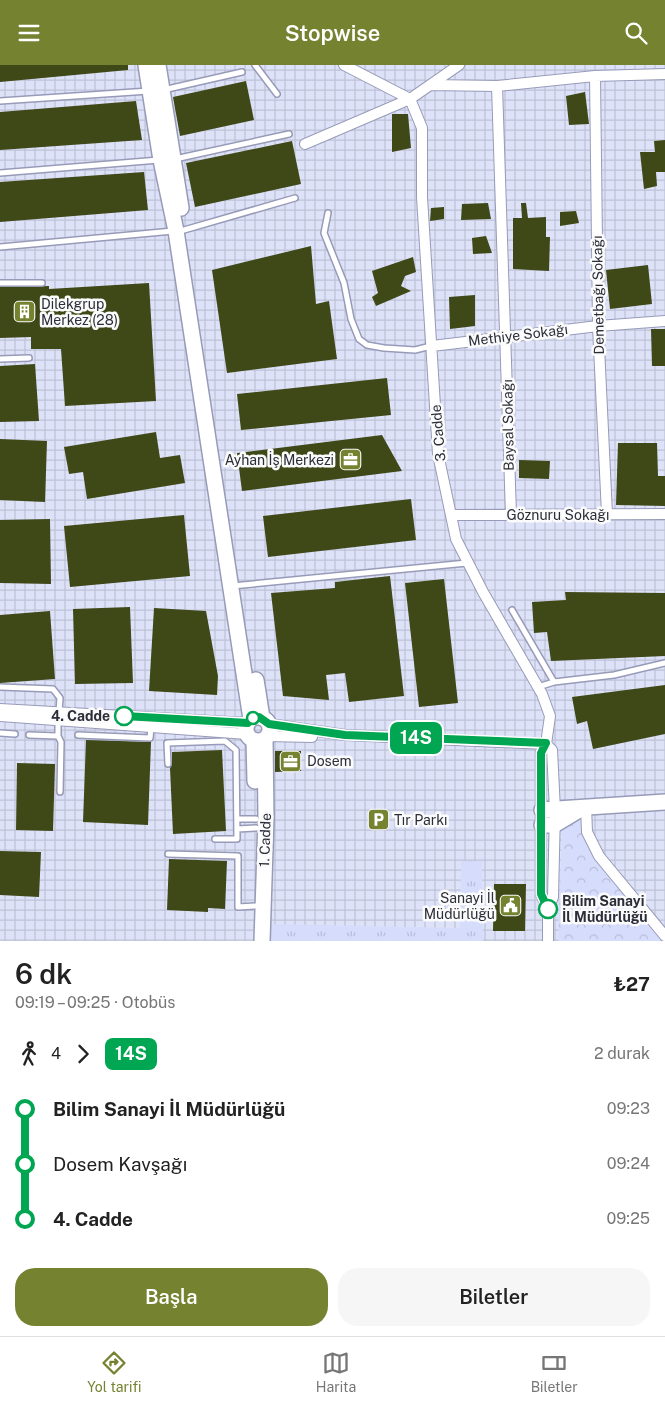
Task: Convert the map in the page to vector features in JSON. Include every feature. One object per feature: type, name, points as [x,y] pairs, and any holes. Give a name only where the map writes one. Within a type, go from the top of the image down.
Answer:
[{"type":"street","points":[[146,65],[156,91]]},
{"type":"street","points":[[156,91],[158,65]]},
{"type":"street","points":[[344,65],[410,99]]},
{"type":"street","points":[[305,144],[410,99],[459,65]]},
{"type":"street","points":[[431,85],[498,86],[595,77],[665,74]]},
{"type":"street","name":"Demetbağı Sokağı","points":[[595,77],[598,326],[607,514]]},
{"type":"street","name":"Baysal Sokağı","points":[[498,86],[511,515]]},
{"type":"street","name":"1. Cadde","points":[[156,91],[166,160],[180,230],[258,729],[261,824],[259,906],[262,941]]},
{"type":"street","name":"3. Cadde","points":[[410,99],[422,128],[422,197],[438,454],[456,539],[538,687],[550,716],[546,743]]},
{"type":"street","name":"Methiye Sokağı","points":[[432,346],[598,326],[665,321]]},
{"type":"street","name":"Göznuru Sokağı","points":[[452,515],[665,514]]},
{"type":"street","points":[[0,709],[59,716],[258,729],[315,737],[345,735],[546,743],[552,750],[541,894],[548,909],[548,941]]},
{"type":"street","points":[[0,716],[59,716]]},
{"type":"street","points":[[548,818],[586,807],[665,802]]},
{"type":"street","points":[[586,807],[587,832],[599,855],[665,936]]},
{"type":"street","name":"1. Cadde","points":[[254,941],[259,906]]},
{"type":"lane","points":[[255,65],[277,94]]},
{"type":"lane","points":[[0,101],[156,91],[242,72]]},
{"type":"lane","points":[[0,173],[166,160],[289,134]]},
{"type":"lane","points":[[0,247],[180,230],[295,198]]},
{"type":"lane","points":[[328,213],[324,233],[344,283],[351,319],[359,339],[366,345],[392,349],[415,350],[432,346]]},
{"type":"lane","points":[[0,283],[42,283]]},
{"type":"lane","points":[[0,359],[28,358]]},
{"type":"lane","points":[[235,586],[468,563]]},
{"type":"lane","points":[[512,610],[554,682]]},
{"type":"lane","points":[[538,687],[554,682],[614,675],[665,663]]},
{"type":"lane","points":[[0,687],[53,689],[60,698],[58,736],[61,742],[60,792]]},
{"type":"lane","points":[[78,735],[150,738],[151,722]]},
{"type":"lane","points":[[0,733],[15,734]]},
{"type":"lane","points":[[29,735],[58,736]]},
{"type":"lane","points":[[168,764],[167,743],[225,741],[236,750],[238,839],[215,839]]},
{"type":"lane","points":[[237,819],[261,824]]},
{"type":"lane","points":[[237,829],[261,824]]},
{"type":"lane","points":[[168,854],[238,856],[238,907],[259,906]]},
{"type":"shaded area","points":[[0,65],[665,65],[665,941],[0,941]]},
{"type":"green space","points":[[583,812],[612,878],[665,941],[558,941],[562,826]]},
{"type":"green space","points":[[461,861],[482,861],[483,941],[271,941],[271,924],[460,928]]},
{"type":"building","points":[[0,65],[128,65],[128,70],[0,82]]},
{"type":"building","points":[[246,81],[254,120],[180,136],[173,97]]},
{"type":"building","points":[[585,92],[589,124],[569,125],[566,96]]},
{"type":"building","points":[[136,101],[142,140],[0,150],[0,112]]},
{"type":"building","points":[[392,114],[408,114],[411,148],[392,152]]},
{"type":"building","points":[[665,140],[665,172],[656,172],[657,186],[644,189],[640,152],[655,152],[654,141]]},
{"type":"building","points":[[292,141],[301,184],[195,207],[186,163]]},
{"type":"building","points":[[144,172],[148,210],[0,222],[0,182]]},
{"type":"building","points":[[488,203],[491,219],[461,220],[462,204]]},
{"type":"building","points":[[521,203],[526,203],[528,218],[546,217],[546,237],[550,237],[549,271],[513,269],[513,218],[522,218]]},
{"type":"building","points":[[444,207],[444,219],[430,221],[431,208]]},
{"type":"building","points":[[576,211],[579,223],[560,226],[560,212]]},
{"type":"building","points":[[486,236],[492,253],[473,254],[472,238]]},
{"type":"building","points":[[311,246],[316,304],[329,301],[337,359],[227,373],[212,270]]},
{"type":"building","points":[[413,257],[416,272],[405,276],[401,286],[411,291],[376,306],[372,297],[378,293],[372,271]]},
{"type":"building","points":[[648,265],[652,304],[610,309],[606,270]]},
{"type":"building","points":[[149,283],[156,401],[65,406],[61,349],[31,349],[31,337],[0,338],[0,287],[49,286],[49,289]]},
{"type":"building","points":[[475,295],[475,326],[450,329],[449,297]]},
{"type":"building","points":[[651,329],[665,329],[665,366],[652,366]]},
{"type":"building","points":[[35,364],[39,421],[0,422],[0,366]]},
{"type":"building","points":[[387,378],[391,415],[241,430],[237,394]]},
{"type":"building","points":[[156,432],[160,458],[180,455],[185,483],[87,499],[83,472],[69,474],[64,447]]},
{"type":"building","points":[[382,435],[402,471],[242,491],[237,453]]},
{"type":"building","points":[[0,439],[47,441],[45,502],[0,500]]},
{"type":"building","points":[[618,443],[657,443],[658,476],[665,476],[665,506],[616,505]]},
{"type":"building","points":[[519,460],[550,461],[549,479],[519,478]]},
{"type":"building","points":[[411,499],[416,540],[268,557],[263,516]]},
{"type":"building","points":[[184,515],[190,576],[70,587],[64,526]]},
{"type":"building","points":[[50,519],[51,584],[0,583],[0,520]]},
{"type":"building","points":[[390,576],[404,696],[349,702],[345,673],[326,675],[329,700],[283,696],[271,593],[335,588],[335,582]]},
{"type":"building","points":[[444,579],[458,703],[419,707],[405,583]]},
{"type":"building","points":[[565,592],[665,593],[665,656],[551,661],[547,632],[534,633],[532,602],[566,600]]},
{"type":"building","points":[[130,607],[133,683],[75,684],[73,609]]},
{"type":"building","points":[[154,608],[206,611],[218,676],[217,695],[149,691]]},
{"type":"building","points":[[50,611],[55,679],[0,683],[0,615]]},
{"type":"building","points":[[665,685],[665,734],[593,749],[587,721],[577,724],[572,697]]},
{"type":"building","points":[[86,740],[151,742],[148,825],[83,822]]},
{"type":"building","points":[[222,750],[226,831],[173,834],[170,768],[172,752]]},
{"type":"building","points":[[275,751],[301,751],[301,771],[275,772]]},
{"type":"building","points":[[17,763],[55,764],[53,831],[16,830]]},
{"type":"building","points":[[0,851],[41,852],[39,897],[0,895]]},
{"type":"building","points":[[169,859],[227,861],[225,909],[208,908],[208,912],[167,910]]},
{"type":"building","points":[[494,884],[526,884],[525,931],[493,931]]},
{"type":"bus line","name":"14S","points":[[124,716],[248,723],[255,717],[259,717],[265,719],[269,724],[345,735],[546,743],[541,753],[541,894],[548,909]]},
{"type":"place","name":"Dilekgrup Merkez (28)","points":[[25,312]]},
{"type":"place","name":"Ayhan İş Merkezi","points":[[350,460]]},
{"type":"place","name":"4. Cadde","points":[[124,716]]},
{"type":"place","name":"Dosem","points":[[291,761]]},
{"type":"place","name":"Tır Parkı","points":[[378,820]]},
{"type":"place","name":"Sanayi İl Müdürlüğü","points":[[511,906]]},
{"type":"place","name":"Bilim Sanayi İl Müdürlüğü","points":[[548,909]]}]
